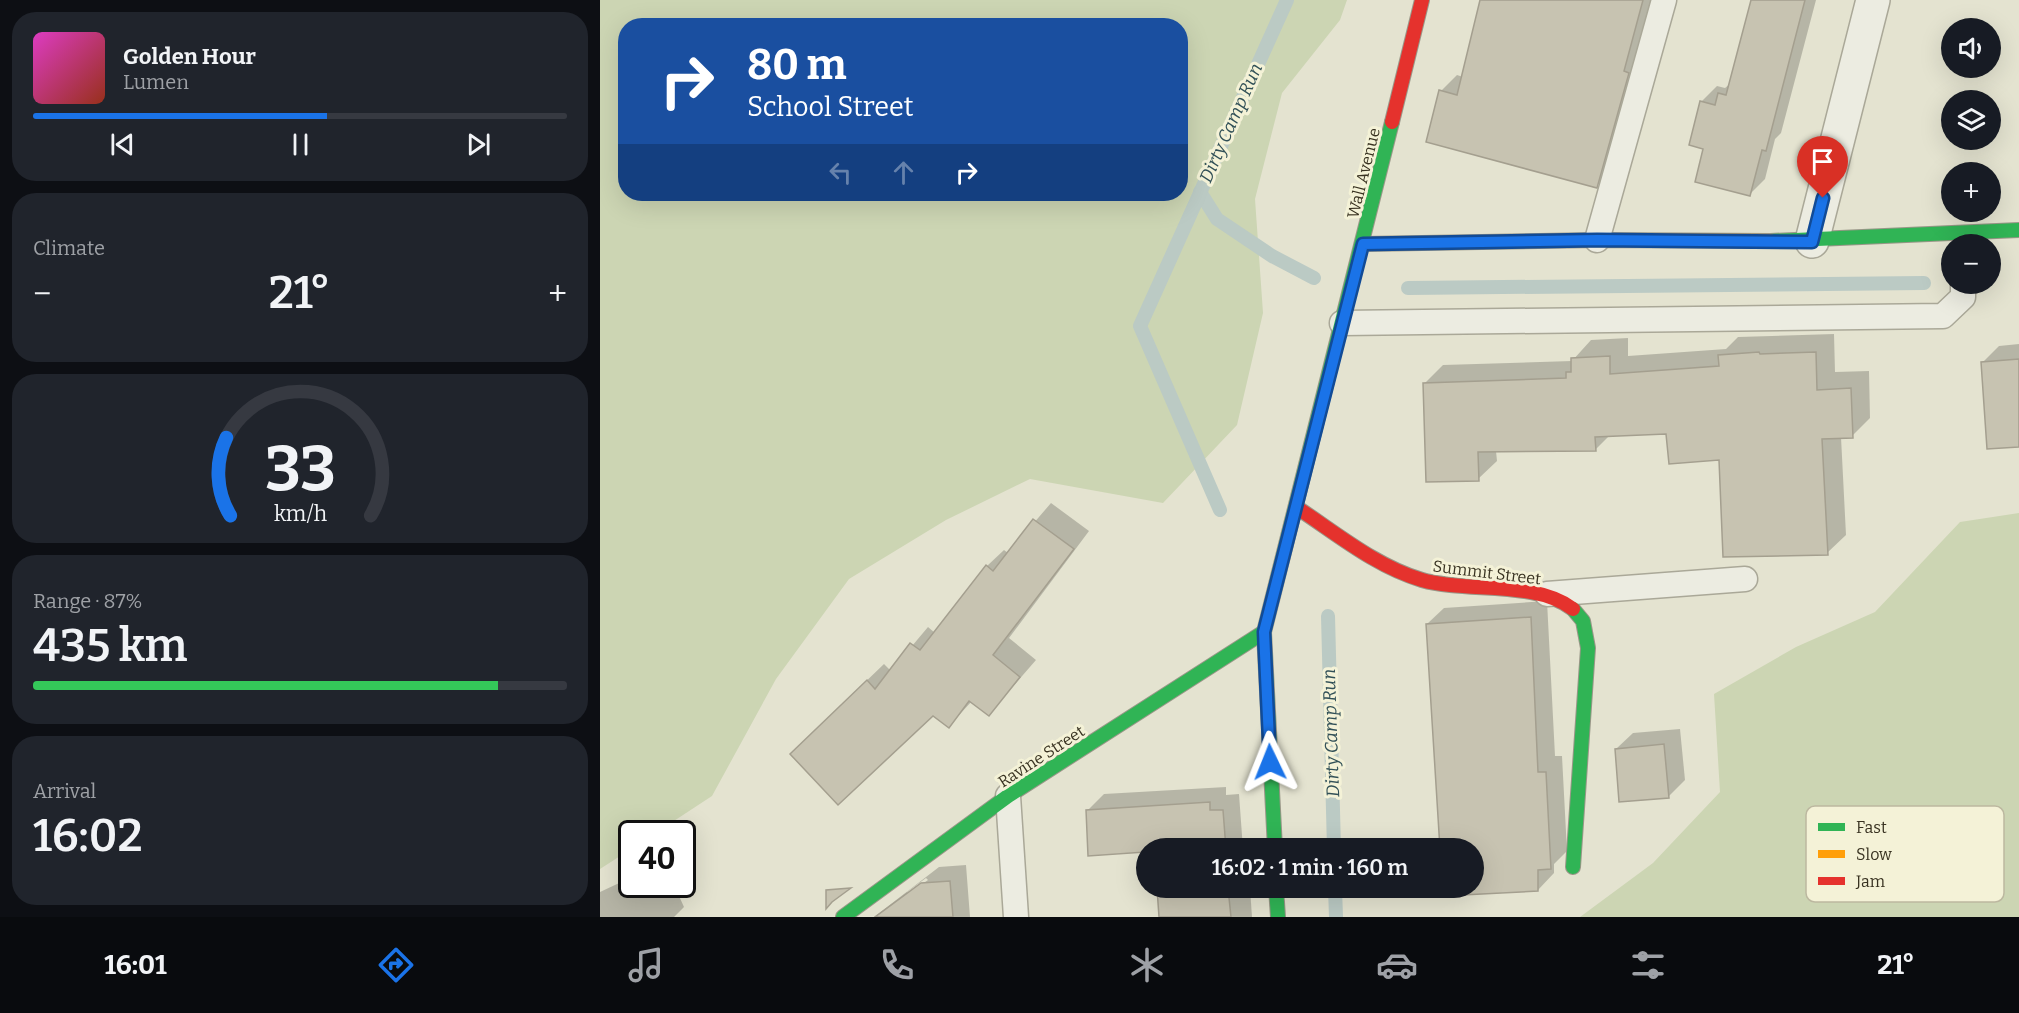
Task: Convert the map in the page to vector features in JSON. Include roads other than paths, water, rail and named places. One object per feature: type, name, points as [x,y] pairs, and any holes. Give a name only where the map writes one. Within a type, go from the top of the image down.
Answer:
[{"type":"street","name":"Wall Avenue","points":[[1274,838],[1264,632],[1363,244],[1422,0]]},
{"type":"street","points":[[1812,242],[1873,0]]},
{"type":"street","points":[[1995,234],[2019,230]]},
{"type":"street","points":[[1363,244],[1597,240],[1812,242],[1941,239]]},
{"type":"street","name":"Summit Street","points":[[1296,507],[1381,561],[1422,580],[1540,595],[1561,601],[1577,613],[1585,627],[1588,648],[1573,867]]},
{"type":"street","name":"Ravine Street","points":[[843,917],[1008,796],[1264,632]]},
{"type":"street","points":[[1277,898],[1278,917]]},
{"type":"lane","points":[[1597,240],[1664,0]]},
{"type":"lane","points":[[1342,323],[1943,316],[1963,297],[1963,294]]},
{"type":"lane","points":[[1540,595],[1745,579]]},
{"type":"lane","points":[[1008,796],[1016,917]]},
{"type":"waterway","name":"Dirty Camp Run","points":[[1220,510],[1140,326],[1287,0]]},
{"type":"waterway","points":[[1200,192],[1217,219],[1272,256],[1314,278]]},
{"type":"waterway","points":[[1408,288],[1924,283]]},
{"type":"waterway","name":"Dirty Camp Run","points":[[1328,616],[1334,838]]},
{"type":"waterway","name":"Dirty Camp Run","points":[[1335,898],[1336,917]]}]
